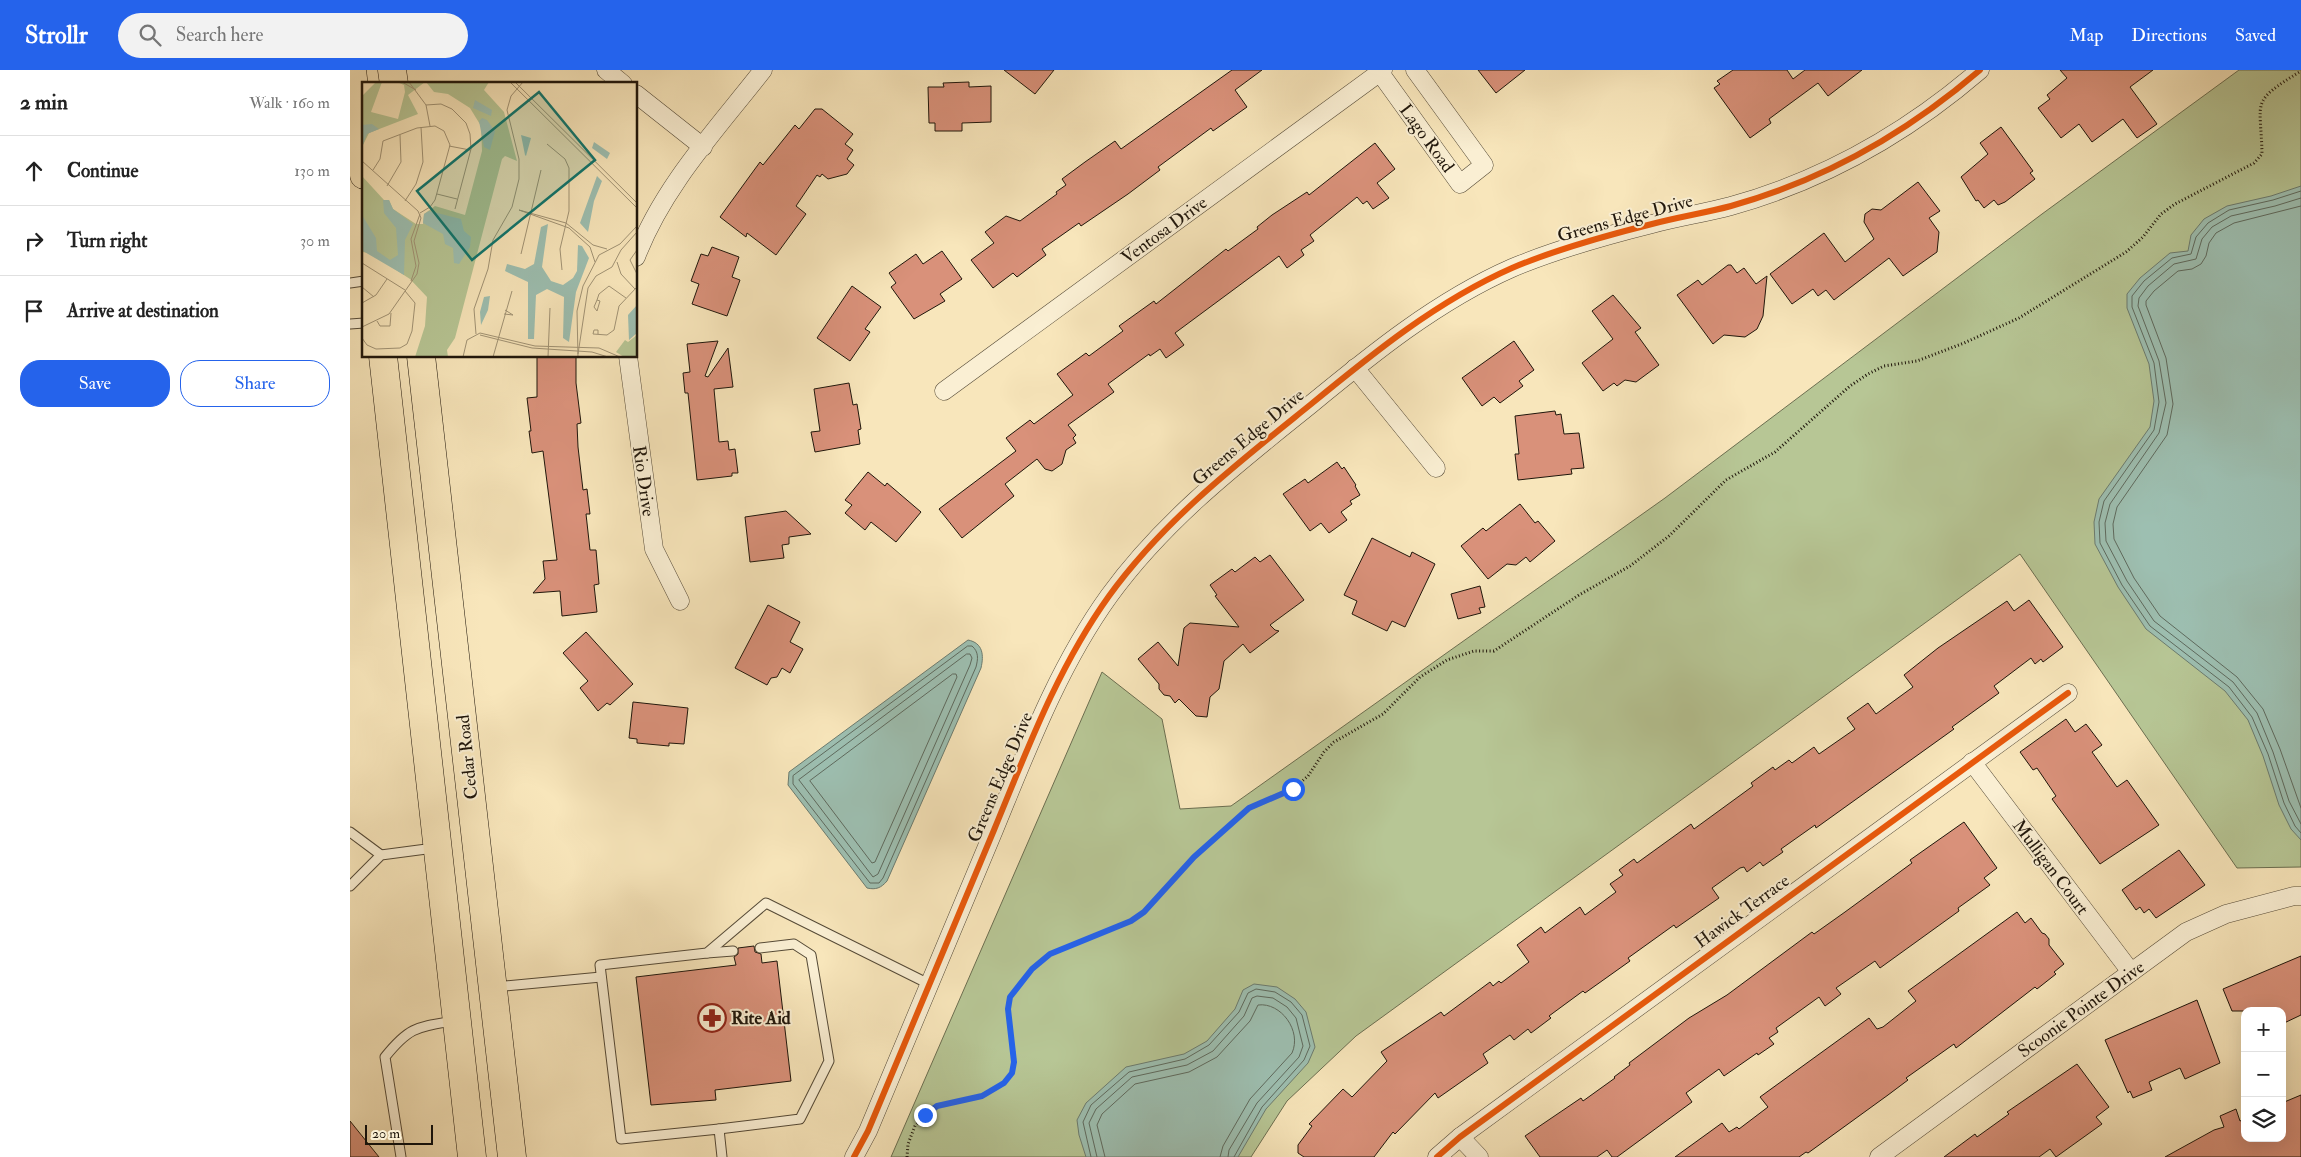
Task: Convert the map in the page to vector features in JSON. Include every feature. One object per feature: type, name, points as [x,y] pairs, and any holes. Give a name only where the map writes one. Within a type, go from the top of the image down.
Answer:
[{"type":"main road","points":[[352,70],[362,158]]},
{"type":"main road","points":[[383,358],[472,1157]]},
{"type":"main road","name":"Cedar Road","points":[[421,358],[512,1157]]},
{"type":"street","points":[[606,70],[621,82]]},
{"type":"street","points":[[638,251],[646,230],[666,196],[763,70]]},
{"type":"street","name":"Lago Road","points":[[1380,71],[1460,184],[1484,165],[1415,70]]},
{"type":"street","name":"Greens Edge Drive","points":[[854,1157],[868,1131],[1066,664],[1110,595],[1161,533],[1220,478],[1355,368],[1445,304],[1510,269],[1580,243],[1732,206],[1810,178],[1884,141],[1952,94],[1980,70]]},
{"type":"street","name":"Ventosa Drive","points":[[944,391],[1380,71]]},
{"type":"street","points":[[638,96],[704,147]]},
{"type":"street","name":"Rio Drive","points":[[628,358],[654,549],[680,600]]},
{"type":"street","points":[[1355,368],[1436,468]]},
{"type":"street","name":"Hawick Terrace","points":[[1437,1157],[1460,1136],[2068,693]]},
{"type":"street","name":"Mulligan Court","points":[[1972,762],[2131,972]]},
{"type":"street","name":"Scoonie Pointe Drive","points":[[1879,1157],[2186,932],[2226,914],[2301,896]]},
{"type":"street","points":[[1460,1136],[1478,1157]]},
{"type":"lane","points":[[350,832],[381,855]]},
{"type":"lane","points":[[350,886],[381,855],[437,847]]},
{"type":"lane","points":[[707,953],[766,903],[930,984]]},
{"type":"lane","points":[[732,951],[600,965],[621,1139],[800,1119],[829,1061],[811,955],[794,944],[760,948]]},
{"type":"lane","points":[[493,988],[601,977]]},
{"type":"lane","points":[[402,1157],[385,1057],[400,1038],[414,1028],[456,1020]]},
{"type":"lane","points":[[719,1129],[722,1157]]},
{"type":"path","points":[[908,1157],[908,1144],[915,1126],[925,1115],[937,1106],[982,1096],[1004,1083],[1012,1073],[1014,1062],[1008,1009],[1010,997],[1032,969],[1050,954],[1131,921],[1144,912],[1194,857],[1249,808],[1293,789],[1308,776],[1324,752],[1334,742],[1383,714],[1420,677],[1448,660],[1474,651],[1494,651],[1579,595],[1630,566],[1669,536],[1726,480],[1775,452],[1850,386],[1862,378],[1884,366],[1917,360],[1964,343],[2019,318],[2126,252],[2143,237],[2161,214],[2175,204],[2254,163],[2262,154],[2258,116],[2262,100],[2272,89],[2301,71]]},
{"type":"green space","points":[[2239,70],[2301,70],[2301,867],[2237,868],[2020,554],[1356,1036],[1287,1101],[1251,1157],[891,1157],[1102,672],[1162,719],[1180,809],[1231,806],[1665,498],[2042,214]]},
{"type":"water","points":[[2301,186],[2301,840],[2291,829],[2279,805],[2263,756],[2248,720],[2225,691],[2146,629],[2118,587],[2095,544],[2094,522],[2099,499],[2150,427],[2154,401],[2149,364],[2127,308],[2127,294],[2140,278],[2170,253],[2188,251],[2191,235],[2204,219],[2227,206],[2271,196]]},
{"type":"water","points":[[968,640],[977,644],[981,650],[981,668],[887,881],[878,888],[867,888],[788,785],[789,772]]},
{"type":"water","points":[[1254,984],[1277,987],[1295,999],[1306,1012],[1315,1047],[1308,1063],[1266,1109],[1238,1157],[1086,1157],[1079,1135],[1077,1120],[1086,1103],[1126,1067],[1184,1054],[1207,1041],[1235,1009],[1243,990]]},
{"type":"building","points":[[1004,70],[1054,70],[1035,94]]},
{"type":"building","points":[[1232,70],[1262,70],[1235,90],[1247,107],[1213,131],[1211,128],[1158,167],[1160,170],[1128,194],[1081,226],[1079,223],[1042,249],[1046,255],[1017,277],[1013,273],[993,288],[971,260],[994,243],[985,232],[1006,216],[1020,221],[1057,194],[1056,192],[1066,185],[1062,179],[1085,162],[1115,141],[1121,149]]},
{"type":"building","points":[[1478,70],[1525,70],[1496,93]]},
{"type":"building","points":[[1733,70],[1787,70],[1793,79],[1805,70],[1862,70],[1828,96],[1818,83],[1769,119],[1771,123],[1750,138],[1714,88],[1720,84],[1717,81]]},
{"type":"building","points":[[2060,70],[2153,70],[2130,87],[2157,124],[2137,138],[2123,119],[2092,142],[2079,124],[2061,138],[2038,108],[2050,99],[2047,95],[2067,78]]},
{"type":"building","points":[[969,82],[969,87],[991,86],[991,122],[962,123],[962,131],[935,131],[935,123],[929,123],[928,87],[944,87],[943,83]]},
{"type":"building","points":[[815,109],[822,109],[853,134],[845,144],[853,150],[847,159],[854,165],[847,174],[828,179],[822,174],[820,177],[817,175],[796,206],[806,214],[776,255],[747,233],[746,237],[720,217],[760,162],[763,165],[795,125],[799,129]]},
{"type":"building","points":[[2001,127],[2033,171],[2030,173],[2035,179],[2005,202],[1998,205],[1994,200],[1984,208],[1978,200],[1976,201],[1961,177],[1988,154],[1980,143]]},
{"type":"building","points":[[1375,143],[1395,169],[1377,183],[1389,198],[1373,209],[1367,201],[1363,204],[1357,197],[1310,235],[1314,241],[1301,250],[1304,255],[1287,268],[1279,256],[1175,333],[1184,345],[1166,358],[1160,349],[1150,356],[1149,354],[1108,384],[1114,392],[1068,425],[1076,435],[1073,438],[1076,443],[1066,450],[1062,464],[1052,471],[1045,469],[1037,459],[1005,484],[1014,496],[962,538],[939,509],[1016,451],[1006,438],[1030,420],[1034,424],[1073,395],[1057,374],[1086,353],[1089,356],[1123,331],[1119,326],[1154,301],[1156,304],[1226,249],[1228,251],[1258,229],[1257,227],[1272,215],[1307,192],[1309,195]]},
{"type":"building","points":[[1918,182],[1940,211],[1929,218],[1939,232],[1937,252],[1903,276],[1889,258],[1834,300],[1826,290],[1818,296],[1813,289],[1792,304],[1770,274],[1824,233],[1845,262],[1874,239],[1864,222],[1865,214],[1872,209],[1881,210]]},
{"type":"building","points":[[712,247],[739,257],[732,277],[740,280],[727,316],[692,304],[699,284],[691,281],[701,254],[708,256]]},
{"type":"building","points":[[942,251],[962,279],[940,294],[945,301],[914,319],[891,287],[896,283],[889,273],[916,254],[923,264]]},
{"type":"building","points":[[1728,265],[1731,265],[1737,273],[1744,268],[1756,284],[1767,276],[1763,316],[1757,329],[1745,337],[1724,335],[1713,344],[1677,295],[1698,280],[1702,285]]},
{"type":"building","points":[[852,286],[881,307],[865,329],[870,332],[850,361],[817,338]]},
{"type":"building","points":[[1613,295],[1641,328],[1635,332],[1659,365],[1636,382],[1625,380],[1617,386],[1614,383],[1603,391],[1582,363],[1613,339],[1592,311]]},
{"type":"building","points":[[718,341],[705,376],[708,377],[728,348],[733,387],[714,389],[719,442],[728,441],[729,450],[735,449],[738,473],[732,473],[732,476],[697,480],[688,393],[685,393],[683,373],[690,372],[687,344]]},
{"type":"building","points":[[1514,341],[1534,370],[1519,381],[1523,386],[1500,403],[1494,397],[1482,406],[1462,378]]},
{"type":"building","points":[[537,358],[576,358],[576,383],[581,423],[577,424],[578,447],[583,490],[587,489],[590,514],[586,514],[590,550],[596,550],[599,584],[594,585],[597,612],[562,616],[560,591],[533,593],[545,579],[543,561],[557,560],[543,451],[532,453],[529,431],[531,431],[527,398],[537,397]]},
{"type":"building","points":[[849,383],[853,405],[857,404],[861,429],[858,430],[860,444],[815,452],[811,432],[820,431],[814,389]]},
{"type":"building","points":[[1555,411],[1556,415],[1561,414],[1564,434],[1579,433],[1584,468],[1571,469],[1572,474],[1518,480],[1515,454],[1519,454],[1515,416]]},
{"type":"building","points":[[1337,462],[1342,469],[1344,467],[1360,495],[1350,501],[1352,504],[1341,512],[1347,520],[1329,533],[1321,523],[1310,531],[1283,494],[1305,479],[1308,483]]},
{"type":"building","points":[[868,472],[885,486],[887,483],[921,512],[896,542],[871,522],[865,530],[845,513],[852,505],[845,500]]},
{"type":"building","points":[[1520,504],[1535,523],[1538,521],[1555,541],[1530,562],[1526,557],[1516,565],[1507,564],[1488,579],[1461,546],[1483,528],[1486,531]]},
{"type":"building","points":[[786,511],[811,534],[789,537],[789,544],[782,545],[784,558],[750,562],[745,517]]},
{"type":"building","points":[[1372,538],[1410,557],[1412,552],[1435,564],[1405,627],[1392,621],[1387,631],[1352,614],[1357,601],[1344,595]]},
{"type":"building","points":[[1270,555],[1304,600],[1270,625],[1279,631],[1250,653],[1243,644],[1224,661],[1219,689],[1210,697],[1207,717],[1196,716],[1179,699],[1175,703],[1170,696],[1164,695],[1159,689],[1159,684],[1138,659],[1158,642],[1178,666],[1184,628],[1190,623],[1239,627],[1215,596],[1217,595],[1210,585],[1232,569],[1235,572],[1255,557],[1260,562]]},
{"type":"building","points":[[1480,586],[1485,607],[1479,608],[1481,613],[1458,619],[1451,594]]},
{"type":"building","points":[[2029,600],[2063,647],[2043,662],[2041,659],[2035,664],[2031,658],[1994,686],[1999,693],[1952,727],[1954,729],[1816,828],[1815,825],[1781,849],[1783,852],[1763,866],[1760,862],[1747,872],[1744,867],[1740,868],[1712,888],[1719,898],[1676,928],[1674,925],[1628,958],[1630,961],[1585,993],[1583,991],[1549,1016],[1551,1018],[1531,1033],[1528,1029],[1514,1040],[1510,1035],[1483,1054],[1488,1063],[1438,1098],[1435,1093],[1395,1134],[1393,1132],[1374,1157],[1304,1157],[1298,1153],[1298,1145],[1312,1126],[1309,1124],[1343,1089],[1352,1097],[1387,1061],[1381,1052],[1441,1012],[1444,1016],[1490,982],[1493,986],[1499,981],[1501,983],[1529,962],[1517,945],[1541,927],[1545,933],[1580,907],[1585,915],[1616,892],[1610,884],[1623,875],[1619,870],[1634,859],[1637,863],[1691,824],[1694,829],[1753,786],[1751,783],[1773,767],[1775,770],[1789,760],[1792,763],[1814,747],[1819,754],[1855,729],[1847,718],[1868,703],[1876,714],[1913,687],[1904,675],[1938,648],[2007,601],[2014,611]]},
{"type":"building","points":[[768,605],[800,622],[790,642],[803,649],[790,673],[782,668],[777,677],[771,678],[767,685],[735,668]]},
{"type":"building","points":[[586,632],[633,684],[610,705],[607,703],[598,711],[580,688],[588,681],[563,653]]},
{"type":"building","points":[[633,702],[688,708],[684,744],[669,743],[669,746],[637,743],[637,739],[629,738]]},
{"type":"building","points":[[2066,719],[2075,732],[2086,724],[2102,745],[2092,752],[2117,787],[2127,780],[2159,825],[2100,864],[2052,799],[2056,796],[2037,768],[2033,770],[2020,752]]},
{"type":"building","points":[[1964,822],[1997,868],[1984,878],[1990,885],[1958,908],[1959,911],[1880,968],[1875,961],[1836,988],[1841,994],[1825,1006],[1819,997],[1776,1028],[1778,1032],[1769,1038],[1774,1044],[1758,1055],[1757,1053],[1724,1076],[1719,1069],[1686,1093],[1692,1102],[1617,1157],[1612,1157],[1607,1150],[1597,1157],[1540,1157],[1525,1136],[1581,1098],[1583,1101],[1615,1078],[1630,1065],[1629,1063],[1689,1018],[1727,995],[1812,932],[1814,934],[1845,912],[1912,863],[1910,860]]},
{"type":"building","points":[[2179,850],[2205,885],[2156,918],[2149,909],[2144,913],[2140,907],[2136,910],[2122,890]]},
{"type":"building","points":[[2017,912],[2025,923],[2031,918],[2049,939],[2049,945],[2064,964],[2054,972],[2056,974],[2037,989],[2035,987],[1956,1048],[1954,1044],[1906,1078],[1908,1080],[1888,1095],[1808,1153],[1806,1152],[1799,1157],[1675,1157],[1722,1123],[1729,1132],[1737,1127],[1739,1129],[1768,1107],[1760,1097],[1869,1018],[1877,1029],[1883,1027],[1916,1001],[1908,991]]},
{"type":"building","name":"Rite Aid","points":[[754,946],[755,952],[761,954],[762,963],[777,961],[791,1081],[715,1090],[716,1100],[651,1105],[636,977],[736,965],[734,957],[738,954],[738,948]]},
{"type":"building","points":[[2301,956],[2301,1015],[2286,1022],[2286,1007],[2241,1007],[2241,1011],[2232,1011],[2223,989]]},
{"type":"building","points":[[2197,1000],[2220,1063],[2185,1079],[2180,1068],[2149,1082],[2152,1090],[2133,1098],[2130,1091],[2128,1093],[2105,1040]]},
{"type":"building","points":[[2077,1064],[2109,1107],[2096,1117],[2102,1124],[2056,1157],[2050,1149],[2039,1157],[1944,1157],[1975,1134],[1977,1137],[2009,1114],[2007,1112]]},
{"type":"building","points":[[2301,1095],[2301,1157],[2165,1157],[2214,1130],[2224,1127],[2220,1116],[2236,1109],[2241,1121],[2241,1142],[2286,1142],[2286,1101]]},
{"type":"building","points":[[350,1121],[379,1157],[350,1157]]},
{"type":"cycle path","points":[[854,1157],[868,1131],[1031,740],[1059,680],[1074,651],[1109,596],[1130,568],[1178,517],[1229,471],[1381,348],[1431,312],[1484,281],[1529,261],[1563,249],[1598,238],[1731,206],[1765,195],[1832,168],[1863,152],[1924,114],[1980,70]]},
{"type":"cycle path","points":[[1437,1157],[1460,1137],[2068,693]]},
{"type":"place","name":"Rite Aid","points":[[712,1018]]},
{"type":"route","points":[[925,1115],[937,1106],[982,1096],[1004,1083],[1012,1073],[1014,1062],[1008,1009],[1010,997],[1032,969],[1050,954],[1131,921],[1144,912],[1194,857],[1220,836],[1249,808],[1293,789]]}]
